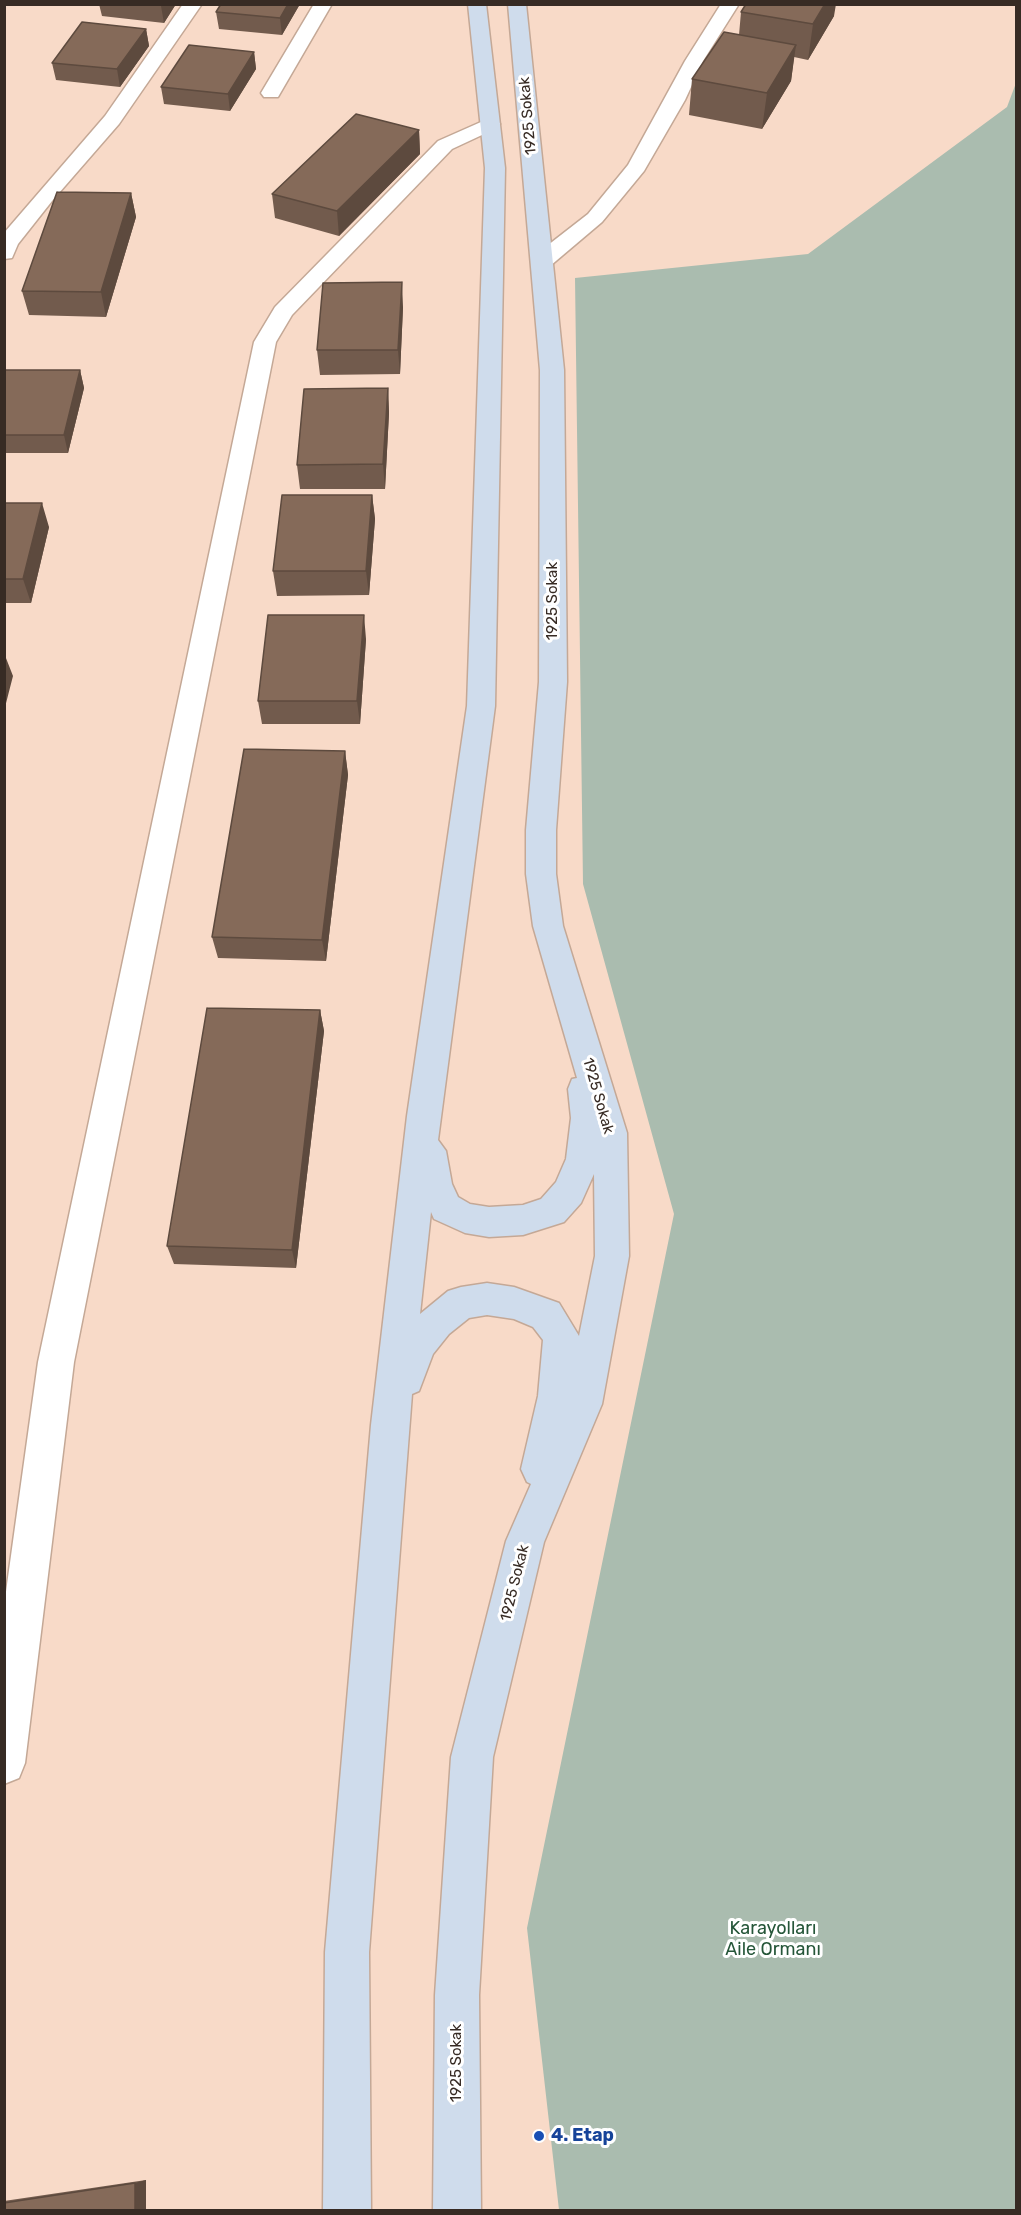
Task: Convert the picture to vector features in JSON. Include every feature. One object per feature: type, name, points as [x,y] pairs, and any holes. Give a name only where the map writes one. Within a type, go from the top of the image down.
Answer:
[{"type":"main road","points":[[347,2211],[347,1952],[390,1425],[424,1116],[481,706],[495,168],[477,4]]},
{"type":"main road","name":"1925 Sokak","points":[[457,2211],[457,1995],[472,1757],[525,1541],[584,1404],[612,1256],[610,1133],[548,926],[541,874],[541,830],[553,682],[552,370],[518,4]]},
{"type":"main road","points":[[424,1116],[435,1184],[446,1208],[465,1218],[489,1222],[523,1220],[552,1211],[569,1192],[583,1159],[588,1118],[574,1016]]},
{"type":"main road","points":[[390,1425],[418,1345],[436,1322],[461,1303],[487,1299],[514,1303],[546,1315],[561,1337],[556,1395],[525,1541]]},
{"type":"street","points":[[4,253],[8,243],[45,197],[112,120],[193,4]]},
{"type":"street","points":[[271,93],[323,4]]},
{"type":"street","points":[[542,261],[595,218],[637,167],[694,61],[730,4]]},
{"type":"street","points":[[4,1763],[56,1362],[265,342],[284,312],[445,145],[490,124]]},
{"type":"green space","name":"Karayolları Aile Ormanı","points":[[1016,83],[1016,2210],[559,2210],[527,1928],[674,1214],[583,884],[575,278],[808,254],[1007,107]]},
{"type":"building","points":[[221,4],[288,4],[280,18],[216,12]]},
{"type":"building","points":[[746,4],[825,4],[813,24],[741,12]]},
{"type":"building","points":[[82,22],[146,29],[117,69],[52,63]]},
{"type":"building","points":[[724,32],[796,45],[767,93],[692,79]]},
{"type":"building","points":[[189,45],[254,52],[228,94],[161,87]]},
{"type":"building","points":[[356,114],[419,130],[337,211],[272,194]]},
{"type":"building","points":[[57,192],[131,193],[101,292],[22,291]]},
{"type":"building","points":[[402,282],[398,350],[317,350],[323,283]]},
{"type":"building","points":[[4,370],[80,370],[64,435],[4,435]]},
{"type":"building","points":[[388,388],[383,464],[297,465],[304,389]]},
{"type":"building","points":[[282,495],[372,495],[366,571],[273,571]]},
{"type":"building","points":[[4,503],[42,503],[23,579],[4,579]]},
{"type":"building","points":[[268,615],[364,615],[357,701],[258,701]]},
{"type":"building","points":[[244,749],[345,751],[322,940],[212,937]]},
{"type":"building","points":[[207,1008],[320,1010],[292,1250],[167,1246]]},
{"type":"building","points":[[135,2183],[135,2211],[4,2211],[4,2203]]},
{"type":"place","name":"4. Etap","points":[[539,2136]]}]
